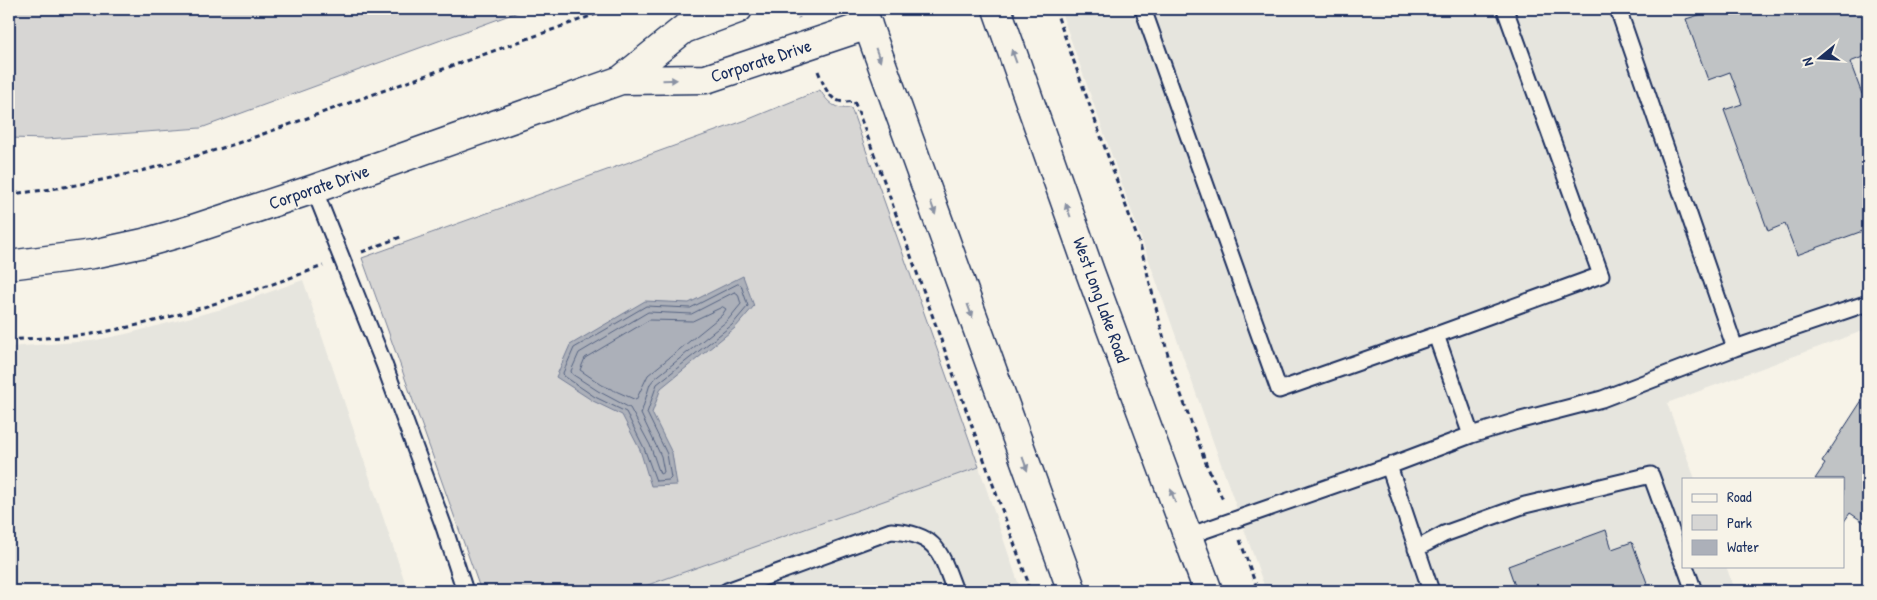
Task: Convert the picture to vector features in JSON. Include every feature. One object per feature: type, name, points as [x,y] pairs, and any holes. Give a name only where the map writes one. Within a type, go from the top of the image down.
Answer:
[{"type":"main road","name":"Corporate Drive","points":[[621,80],[684,29],[738,9]]},
{"type":"main road","name":"West Long Lake Road","points":[[997,9],[1090,272],[1208,591]]},
{"type":"main road","name":"Corporate Drive","points":[[9,265],[93,254],[144,243],[314,190],[621,80],[706,79],[865,17]]},
{"type":"main road","points":[[865,17],[1072,591]]},
{"type":"lane","points":[[1143,9],[1278,390],[1602,275],[1505,9]]},
{"type":"lane","points":[[1618,9],[1735,348]]},
{"type":"lane","points":[[314,190],[384,364],[444,527],[465,591]]},
{"type":"lane","points":[[1188,536],[1471,435],[1602,399],[1735,348],[1868,303]]},
{"type":"lane","points":[[1436,335],[1471,435]]},
{"type":"lane","points":[[1388,466],[1431,591]]},
{"type":"lane","points":[[1416,549],[1444,534],[1525,505],[1651,475],[1682,560]]},
{"type":"lane","points":[[727,591],[892,531],[909,532],[926,538],[940,553],[954,591]]},
{"type":"lane","points":[[1686,568],[1694,591]]},
{"type":"path","points":[[9,194],[103,181],[192,158],[610,9]]},
{"type":"path","points":[[1055,9],[1141,248],[1171,367],[1207,466],[1248,558],[1258,591]]},
{"type":"path","points":[[818,70],[828,94],[836,101],[845,103],[854,101],[1028,582],[1028,591]]},
{"type":"path","points":[[361,252],[403,236]]},
{"type":"path","points":[[9,340],[84,335],[149,322],[222,302],[320,267]]},
{"type":"shaded area","points":[[1060,9],[1868,9],[1868,329],[1667,403],[1695,478],[1682,478],[1682,568],[1727,568],[1735,591],[1266,591]]},
{"type":"shaded area","points":[[303,280],[408,591],[9,591],[9,347],[91,341],[126,334],[222,309]]},
{"type":"shaded area","points":[[979,467],[1021,591],[631,591]]},
{"type":"green space","points":[[9,9],[526,9],[201,128],[47,139],[9,138]]},
{"type":"green space","points":[[820,90],[832,105],[841,108],[851,108],[979,467],[631,591],[481,591],[362,258],[749,119]]},
{"type":"water","points":[[743,276],[754,306],[735,328],[661,388],[652,413],[672,453],[677,485],[651,486],[640,450],[622,415],[593,401],[556,377],[570,345],[645,301],[689,303]]},
{"type":"building","points":[[1707,9],[1868,9],[1868,55],[1850,62],[1862,94],[1868,91],[1868,229],[1797,255],[1785,224],[1768,231],[1724,110],[1742,104],[1730,72],[1708,80],[1686,19],[1708,12]]},
{"type":"building","points":[[1866,394],[1868,395],[1868,525],[1850,513],[1844,522],[1844,478],[1816,478],[1825,464],[1822,462]]},
{"type":"building","points":[[1606,530],[1612,549],[1632,542],[1650,591],[1501,591],[1515,586],[1508,566]]}]
